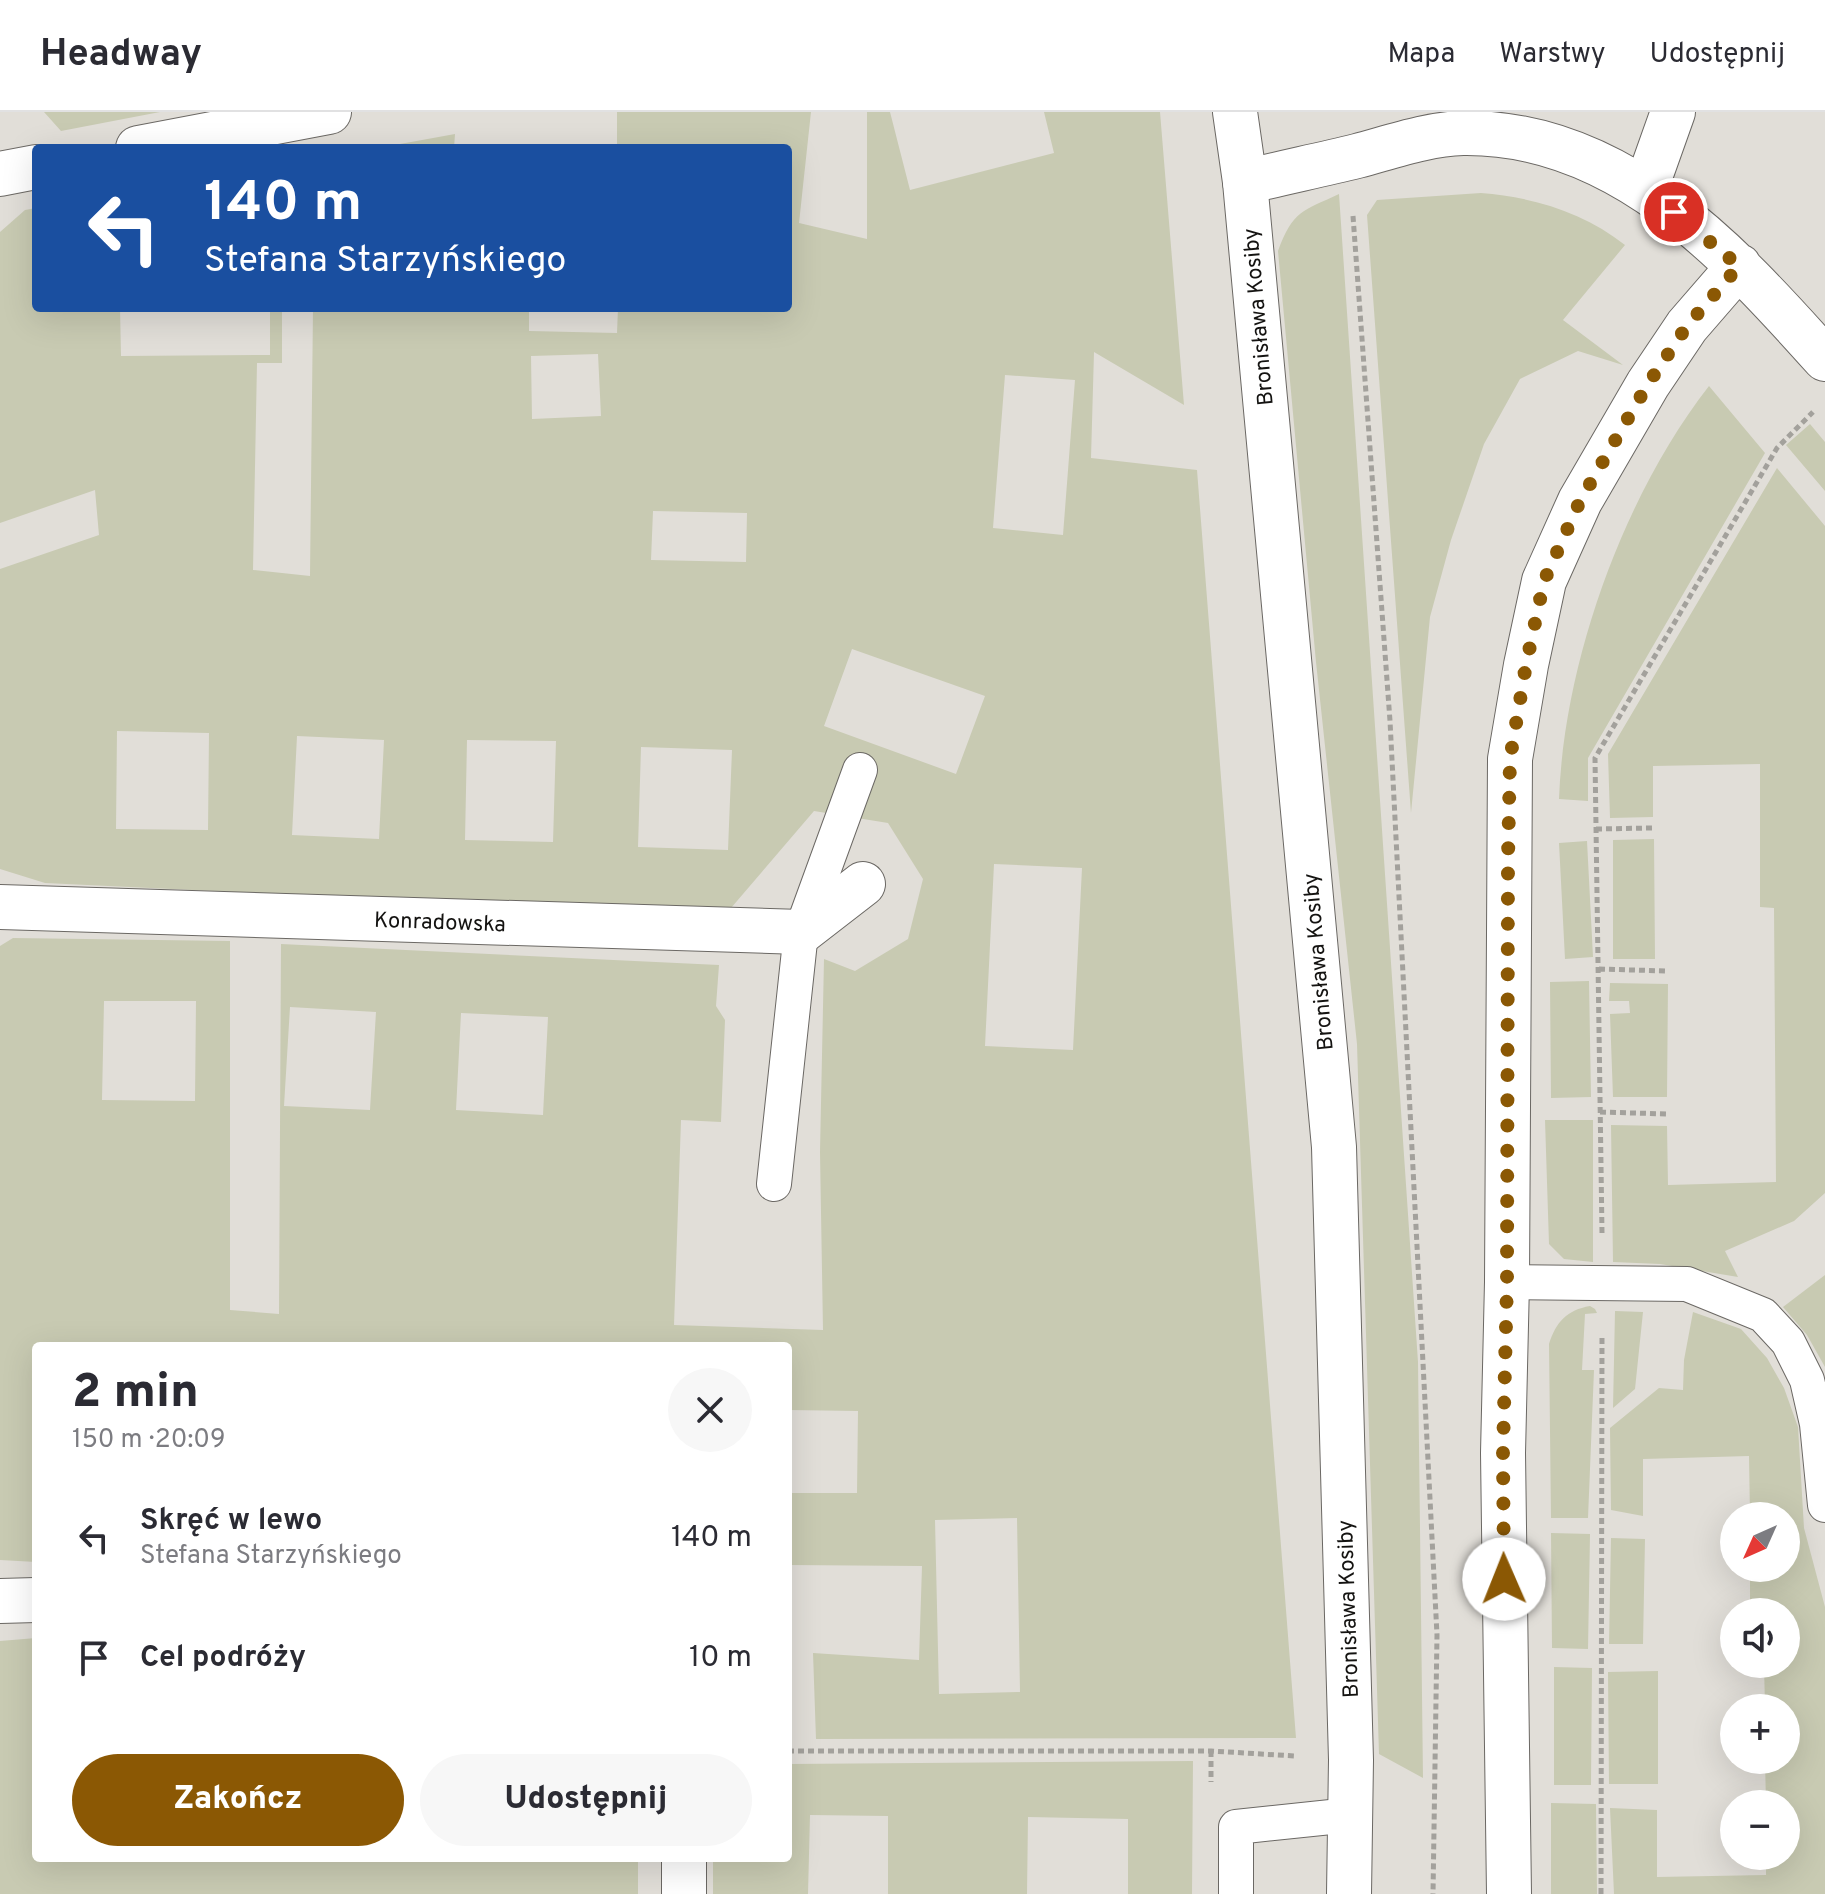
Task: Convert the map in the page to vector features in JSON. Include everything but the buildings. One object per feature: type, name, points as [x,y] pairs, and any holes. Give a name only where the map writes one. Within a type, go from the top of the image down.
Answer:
[{"type":"street","points":[[156,144],[281,116],[329,112]]},
{"type":"street","name":"Bronisława Kosiby","points":[[1235,112],[1245,182],[1334,1147],[1351,1760],[1349,1894]]},
{"type":"street","points":[[1646,188],[1673,112]]},
{"type":"street","points":[[1245,182],[1410,141],[1462,133],[1522,138],[1591,158],[1646,188],[1739,266],[1825,359]]},
{"type":"street","points":[[0,174],[32,168]]},
{"type":"street","points":[[1509,1894],[1503,1453],[1510,759],[1544,581],[1580,501],[1648,384],[1687,326],[1739,266]]},
{"type":"street","points":[[801,932],[863,884]]},
{"type":"street","name":"Konradowska","points":[[0,907],[801,932]]},
{"type":"street","points":[[0,1601],[32,1600]]},
{"type":"street","points":[[684,1862],[684,1894]]},
{"type":"lane","points":[[774,1184],[801,932],[860,770]]},
{"type":"lane","points":[[1507,1282],[1687,1284],[1763,1315],[1788,1342],[1807,1380],[1817,1424],[1825,1505]]},
{"type":"lane","points":[[1236,1894],[1236,1827],[1350,1815]]},
{"type":"path","points":[[1356,208],[1353,216],[1390,721],[1437,1635],[1433,1894]]},
{"type":"path","points":[[1603,1246],[1595,758],[1777,448],[1817,407]]},
{"type":"path","points":[[1596,829],[1653,828]]},
{"type":"path","points":[[1599,969],[1667,971]]},
{"type":"path","points":[[1600,1112],[1667,1114]]},
{"type":"path","points":[[1601,1894],[1602,1281]]},
{"type":"path","points":[[792,1751],[1211,1751],[1351,1760]]},
{"type":"green space","points":[[44,112],[160,112],[61,131]]},
{"type":"green space","points":[[617,112],[811,112],[799,223],[867,239],[867,112],[890,112],[910,190],[1054,153],[1044,112],[1160,112],[1184,405],[1094,352],[1091,458],[1197,470],[1296,1738],[816,1739],[813,1653],[919,1660],[922,1566],[792,1565],[792,1493],[857,1493],[858,1411],[792,1410],[792,1342],[32,1342],[32,1562],[0,1560],[0,946],[13,938],[230,941],[230,1310],[279,1314],[281,944],[719,965],[716,1006],[725,1020],[721,1122],[681,1120],[674,1325],[823,1330],[820,1152],[824,959],[855,971],[908,939],[923,879],[888,823],[814,811],[725,915],[45,883],[0,869],[0,569],[99,535],[95,490],[0,523],[0,232],[25,210],[32,209],[32,312],[120,312],[121,356],[270,355],[270,312],[282,312],[282,363],[257,363],[253,570],[310,576],[313,312],[529,312],[529,331],[617,333],[618,312],[792,312],[792,144],[617,144]],"holes":[[[598,354],[601,416],[532,419],[531,356]],[[1005,375],[1075,380],[1063,535],[993,528]],[[653,511],[747,513],[746,562],[651,560]],[[852,649],[985,696],[956,774],[824,726]],[[117,731],[209,733],[208,830],[116,829]],[[297,736],[384,740],[379,839],[292,835]],[[467,740],[556,741],[553,842],[465,840]],[[641,747],[732,750],[728,850],[638,847]],[[994,864],[1082,868],[1073,1050],[985,1046]],[[104,1001],[196,1001],[195,1101],[102,1100]],[[290,1007],[376,1012],[370,1110],[284,1106]],[[461,1013],[548,1017],[543,1115],[456,1110]],[[1017,1518],[1020,1692],[939,1694],[935,1520]]]},
{"type":"green space","points":[[455,134],[454,144],[400,144]]},
{"type":"green space","points":[[1481,193],[1519,198],[1557,208],[1609,233],[1625,245],[1563,320],[1623,365],[1578,351],[1520,379],[1484,444],[1451,540],[1430,617],[1411,813],[1367,215],[1377,200]]},
{"type":"green space","points":[[1339,194],[1418,1362],[1423,1778],[1379,1754],[1357,1044],[1316,662],[1278,251],[1294,219],[1316,204]]},
{"type":"green space","points":[[1709,386],[1765,453],[1588,758],[1588,801],[1559,799],[1563,746],[1573,692],[1586,636],[1604,582],[1650,477],[1678,429]]},
{"type":"green space","points":[[1810,424],[1825,442],[1825,491],[1786,445]]},
{"type":"green space","points":[[1777,468],[1825,526],[1825,1193],[1794,1221],[1725,1251],[1738,1277],[1660,1264],[1613,1262],[1611,1125],[1667,1126],[1668,1185],[1776,1182],[1774,908],[1760,907],[1760,764],[1653,766],[1653,817],[1610,818],[1608,754]]},
{"type":"green space","points":[[1654,839],[1655,959],[1613,959],[1613,840]]},
{"type":"green space","points":[[1587,841],[1593,957],[1565,959],[1559,843]]},
{"type":"green space","points":[[1589,981],[1591,1097],[1551,1098],[1550,982]]},
{"type":"green space","points":[[1610,983],[1668,984],[1667,1097],[1613,1097],[1610,1014],[1630,1013],[1629,1001],[1609,1001]]},
{"type":"green space","points":[[1545,1120],[1593,1120],[1593,1262],[1564,1259],[1549,1244]]},
{"type":"green space","points":[[1825,1275],[1825,1367],[1807,1335],[1783,1307]]},
{"type":"green space","points":[[1590,1306],[1597,1313],[1585,1314],[1582,1370],[1594,1370],[1588,1518],[1551,1518],[1549,1344],[1564,1318]]},
{"type":"green space","points":[[1615,1311],[1643,1312],[1635,1389],[1613,1408]]},
{"type":"green space","points":[[1693,1312],[1741,1329],[1767,1358],[1784,1388],[1798,1427],[1804,1528],[1825,1607],[1825,1894],[1614,1894],[1610,1808],[1657,1810],[1657,1877],[1766,1875],[1766,1870],[1800,1870],[1800,1790],[1766,1790],[1765,1774],[1800,1774],[1800,1694],[1765,1694],[1764,1678],[1800,1678],[1800,1598],[1750,1598],[1750,1582],[1800,1582],[1800,1502],[1750,1502],[1749,1456],[1643,1459],[1643,1516],[1611,1510],[1610,1428],[1659,1388],[1683,1390],[1684,1360]]},
{"type":"green space","points":[[1551,1533],[1590,1534],[1588,1649],[1552,1648]]},
{"type":"green space","points":[[1611,1538],[1645,1539],[1643,1644],[1609,1644]]},
{"type":"green space","points":[[32,1638],[32,1862],[638,1862],[638,1894],[0,1894],[0,1641]]},
{"type":"green space","points":[[1554,1667],[1592,1668],[1591,1785],[1554,1785]]},
{"type":"green space","points":[[1658,1671],[1658,1784],[1609,1784],[1608,1672]]},
{"type":"green space","points":[[1193,1761],[1192,1894],[1128,1894],[1128,1819],[1028,1817],[1027,1894],[888,1894],[888,1816],[810,1815],[808,1894],[713,1894],[713,1862],[792,1862],[792,1764]]},
{"type":"green space","points":[[1551,1803],[1596,1804],[1597,1894],[1551,1894]]},
{"type":"route","points":[[1504,1579],[1510,759],[1544,581],[1580,501],[1648,384],[1687,326],[1739,266],[1674,212]]}]
